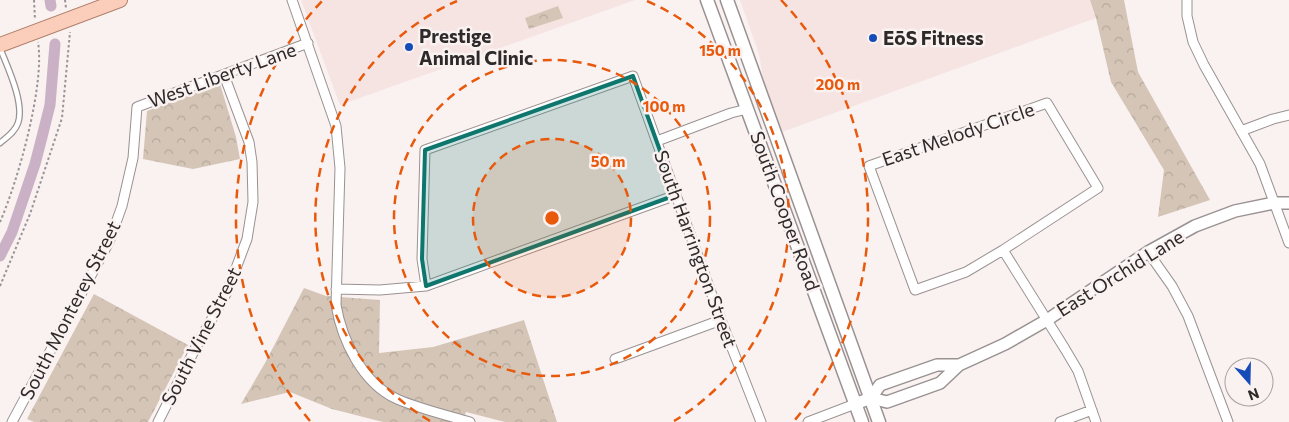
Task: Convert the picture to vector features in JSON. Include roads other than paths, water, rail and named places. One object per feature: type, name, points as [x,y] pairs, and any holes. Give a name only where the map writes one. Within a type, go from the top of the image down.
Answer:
[{"type":"main road","points":[[0,46],[120,0]]},
{"type":"main road","name":"South Cooper Road","points":[[707,0],[862,422]]},
{"type":"main road","name":"South Cooper Road","points":[[727,0],[879,422]]},
{"type":"main road","points":[[747,109],[765,102]]},
{"type":"street","points":[[292,0],[336,126],[340,168],[336,289],[339,320],[345,340],[354,359],[382,389],[395,398],[470,422]]},
{"type":"street","points":[[1187,0],[1187,16],[1193,42],[1260,164],[1289,243]]},
{"type":"street","name":"West Liberty Lane","points":[[137,107],[308,43]]},
{"type":"street","name":"South Vine Street","points":[[158,422],[227,292],[247,239],[253,202],[249,142],[224,75]]},
{"type":"street","name":"South Harrington Street","points":[[426,286],[422,259],[425,150],[633,76],[761,422]]},
{"type":"street","name":"East Melody Circle","points":[[1047,103],[1098,188],[1003,250],[966,272],[915,290],[869,166],[1047,103]]},
{"type":"street","name":"South Monterey Street","points":[[13,422],[109,242],[122,206],[133,158],[137,107]]},
{"type":"street","points":[[657,141],[732,112],[747,109]]},
{"type":"street","points":[[1241,132],[1273,119],[1289,115]]},
{"type":"street","points":[[336,289],[380,290],[426,286],[676,195]]},
{"type":"street","name":"East Orchid Lane","points":[[855,404],[871,398],[887,402],[940,383],[959,365],[1005,344],[1047,320],[1148,252],[1195,226],[1236,211],[1289,203]]},
{"type":"street","points":[[1003,250],[1078,371],[1096,422]]},
{"type":"street","points":[[1148,252],[1172,286],[1188,316],[1228,422]]},
{"type":"street","points":[[614,359],[722,320]]},
{"type":"street","name":"East Orchid Lane","points":[[871,398],[880,385],[937,365],[959,365]]},
{"type":"street","points":[[808,422],[855,404]]},
{"type":"street","points":[[1060,422],[1092,410]]},
{"type":"lane","points":[[0,46],[17,94],[19,119],[14,131],[0,143]]},
{"type":"waterway","points":[[50,0],[51,6]]},
{"type":"waterway","points":[[0,256],[12,232],[35,164],[50,105],[55,44]]},
{"type":"place","name":"EōS Fitness","points":[[873,38]]},
{"type":"place","name":"Prestige Animal Clinic","points":[[409,47]]}]
